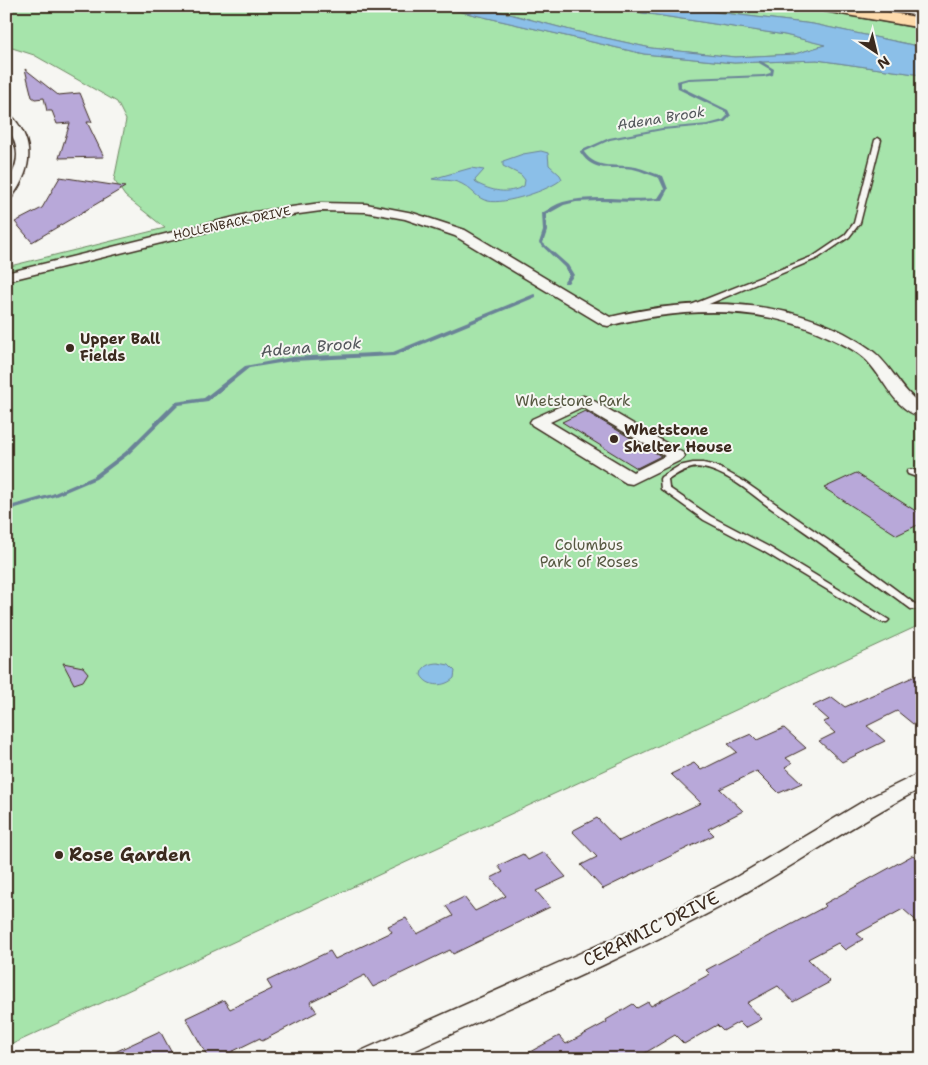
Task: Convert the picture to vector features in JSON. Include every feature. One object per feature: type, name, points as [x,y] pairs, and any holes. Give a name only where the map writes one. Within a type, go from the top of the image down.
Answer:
[{"type":"highway","points":[[824,6],[922,23]]},
{"type":"highway","points":[[883,6],[922,13]]},
{"type":"street","points":[[6,117],[19,132],[23,145],[23,158],[10,193]]},
{"type":"street","name":"HOLLENBACK DRIVE","points":[[6,277],[246,218],[297,209],[342,207],[391,211],[460,233],[608,322],[634,314],[694,307],[748,310],[792,320],[825,331],[866,353],[905,400],[922,412]]},
{"type":"street","points":[[583,401],[677,456],[632,479],[538,422],[583,401]]},
{"type":"street","name":"CERAMIC DRIVE","points":[[370,1059],[690,912],[746,882],[922,779]]},
{"type":"lane","points":[[694,307],[816,256],[848,236],[857,224],[878,140]]},
{"type":"lane","points":[[884,620],[782,558],[707,518],[665,489],[664,479],[686,466],[697,465],[714,469],[741,483],[816,534],[914,607]]},
{"type":"lane","points":[[911,472],[922,477]]},
{"type":"green space","name":"Whetstone Park","points":[[6,6],[436,6],[644,54],[734,63],[817,60],[922,75],[922,624],[6,1047],[6,267],[165,228],[125,196],[114,180],[126,120],[117,102],[34,55],[6,46]]},
{"type":"green space","points":[[479,6],[598,6],[785,35],[826,45],[795,54],[735,57],[651,48],[574,31]]},
{"type":"green space","points":[[666,6],[793,6],[922,29],[922,47],[813,24]]},
{"type":"water","points":[[436,6],[479,6],[574,31],[651,48],[735,57],[795,54],[825,45],[785,35],[598,6],[666,6],[813,24],[922,47],[922,75],[817,60],[734,63],[644,54]]},
{"type":"water","points":[[541,151],[548,153],[549,165],[562,179],[548,188],[515,199],[495,202],[488,201],[459,182],[432,179],[471,168],[484,170],[475,180],[476,183],[500,191],[518,189],[524,186],[525,180],[521,175],[503,166],[503,161],[523,154]]},
{"type":"water","points":[[429,664],[449,665],[455,671],[454,678],[446,683],[437,685],[428,682],[421,675]]},
{"type":"building","points":[[25,69],[58,95],[80,93],[92,122],[87,122],[104,157],[59,158],[70,123],[57,124],[52,111],[47,111],[44,98],[35,99],[32,97]]},
{"type":"building","points":[[60,177],[125,187],[32,242],[15,222],[42,208]]},
{"type":"building","name":"Whetstone Shelter House","points":[[585,411],[661,456],[637,468],[562,422]]},
{"type":"building","points":[[856,473],[922,515],[922,523],[897,535],[824,488]]},
{"type":"building","points":[[63,663],[83,667],[88,673],[83,681],[74,684]]},
{"type":"building","points":[[922,673],[922,720],[913,724],[897,711],[867,726],[885,741],[842,762],[819,741],[835,733],[823,722],[829,720],[813,706],[832,697],[845,707]]},
{"type":"building","points":[[784,728],[806,748],[786,758],[792,763],[785,767],[802,783],[779,793],[757,771],[720,789],[743,811],[708,829],[714,835],[603,889],[581,865],[597,857],[572,831],[597,818],[619,841],[701,803],[671,774],[694,763],[701,770],[737,752],[728,744],[751,734],[757,740]]},
{"type":"building","points":[[544,852],[566,877],[536,891],[550,907],[453,954],[450,950],[373,987],[365,975],[310,1002],[317,1012],[262,1041],[260,1038],[217,1059],[209,1059],[186,1018],[224,1000],[230,1009],[272,989],[267,981],[330,951],[335,959],[392,932],[388,926],[406,918],[417,934],[453,916],[446,906],[464,897],[475,911],[506,896],[491,878],[503,872],[498,866],[523,854],[528,860]]},
{"type":"building","points":[[913,855],[922,863],[922,926],[903,909],[857,934],[863,939],[845,950],[838,943],[808,959],[830,982],[793,1002],[778,986],[747,1003],[762,1019],[745,1028],[739,1022],[723,1031],[717,1025],[684,1044],[675,1035],[635,1059],[517,1059],[559,1036],[566,1044],[607,1022],[606,1020],[633,1004],[637,1008],[648,1002],[651,1006],[710,974],[706,970],[826,906],[824,904]]},
{"type":"building","points":[[160,1031],[175,1059],[100,1059]]},
{"type":"waterway","name":"Adena Brook","points":[[566,282],[572,275],[566,266],[541,243],[545,231],[544,214],[562,204],[576,201],[660,199],[666,189],[661,177],[635,168],[598,165],[592,163],[582,152],[609,139],[662,129],[708,125],[724,121],[729,116],[727,111],[679,88],[679,81],[772,74],[773,70],[760,62]]},
{"type":"waterway","name":"Adena Brook","points":[[6,509],[54,495],[94,478],[127,453],[177,403],[206,400],[247,367],[292,359],[394,354],[534,296]]},
{"type":"place","name":"Upper Ball Fields","points":[[70,348]]},
{"type":"place","name":"Whetstone Shelter House","points":[[614,439]]},
{"type":"place","name":"Rose Garden","points":[[59,855]]},
{"type":"park label","name":"Columbus Park of Roses","points":[[589,554]]}]
